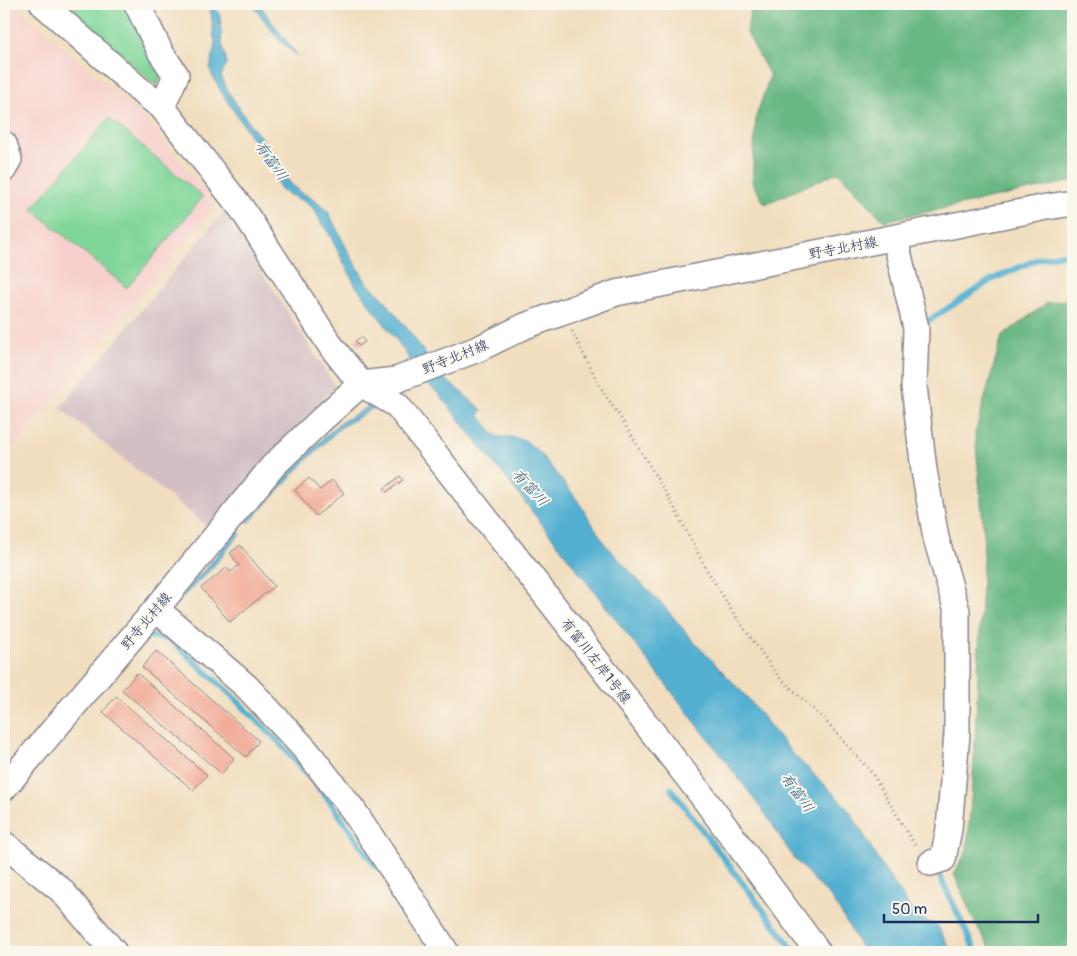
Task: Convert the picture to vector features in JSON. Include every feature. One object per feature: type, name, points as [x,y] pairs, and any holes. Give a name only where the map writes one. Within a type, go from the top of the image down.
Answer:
[{"type":"street","points":[[44,4],[142,92],[162,107],[242,209],[331,346],[361,384]]},
{"type":"street","points":[[137,4],[162,53],[176,75],[162,107]]},
{"type":"street","points":[[4,144],[9,158],[4,169]]},
{"type":"street","name":"野寺北村線","points":[[4,788],[156,609],[273,466],[361,384],[396,380],[478,349],[526,326],[616,293],[1073,203]]},
{"type":"street","points":[[895,238],[916,328],[914,386],[924,470],[936,538],[958,611],[957,734],[949,829],[943,859],[931,863]]},
{"type":"street","name":"有富川左岸1号線","points":[[361,384],[397,405],[700,793],[818,952]]},
{"type":"street","points":[[156,609],[247,687],[305,749],[353,810],[446,952]]},
{"type":"street","points":[[4,844],[61,890],[114,952]]},
{"type":"path","points":[[562,312],[599,385],[634,439],[674,507],[705,567],[734,614],[778,676],[825,720],[872,773],[924,860],[931,863]]},
{"type":"shaded area","points":[[4,4],[13,4],[149,122],[215,206],[4,460]]},
{"type":"shaded area","points":[[223,212],[335,386],[208,527],[60,408]]},
{"type":"green space","points":[[65,4],[134,4],[163,69],[157,86]]},
{"type":"green space","points":[[751,4],[1073,4],[1073,181],[884,221],[838,172],[765,204],[752,183],[756,117],[770,76],[747,33]]},
{"type":"green space","points":[[109,118],[203,197],[127,288],[32,209]]},
{"type":"green space","points":[[1073,300],[1073,952],[993,952],[975,923],[954,874],[967,851],[974,763],[984,536],[975,434],[1002,336],[1047,303]]},
{"type":"water","name":"有富川","points":[[207,4],[215,4],[220,17],[222,44],[227,63],[221,76],[229,93],[252,127],[265,142],[274,162],[291,184],[328,212],[366,282],[384,299],[439,374],[482,410],[479,415],[495,435],[526,441],[540,453],[578,501],[605,544],[747,697],[791,752],[851,813],[908,906],[916,915],[937,925],[952,952],[863,952],[833,900],[793,857],[767,816],[727,763],[517,492],[438,393],[422,380],[403,349],[356,286],[326,228],[312,207],[282,191],[253,139],[213,77],[210,69],[215,45],[211,13]]},
{"type":"water","points":[[252,4],[260,4],[298,56],[279,40]]},
{"type":"water","points":[[371,405],[374,408],[340,428],[302,465],[249,523],[246,520],[307,454],[338,424]]},
{"type":"water","points":[[237,530],[241,533],[210,570],[175,605],[172,603],[209,565]]},
{"type":"building","points":[[361,337],[365,342],[359,346],[355,341]]},
{"type":"building","points":[[400,476],[403,480],[387,492],[384,489]]},
{"type":"building","points":[[309,478],[320,490],[332,480],[344,493],[316,516],[295,490]]},
{"type":"building","points":[[240,545],[274,586],[230,622],[201,588],[226,568],[231,572],[239,565],[230,553]]},
{"type":"building","points":[[156,651],[259,741],[246,757],[142,667]]},
{"type":"building","points":[[137,673],[234,758],[222,774],[122,690]]},
{"type":"building","points":[[116,696],[207,775],[193,790],[103,712]]},
{"type":"waterway","points":[[925,323],[991,280],[1038,259],[1073,252]]},
{"type":"waterway","points":[[142,641],[146,636],[169,639],[225,689],[277,740],[329,800],[376,867]]},
{"type":"waterway","points":[[671,789],[795,952]]},
{"type":"waterway","points":[[939,875],[976,952]]}]
